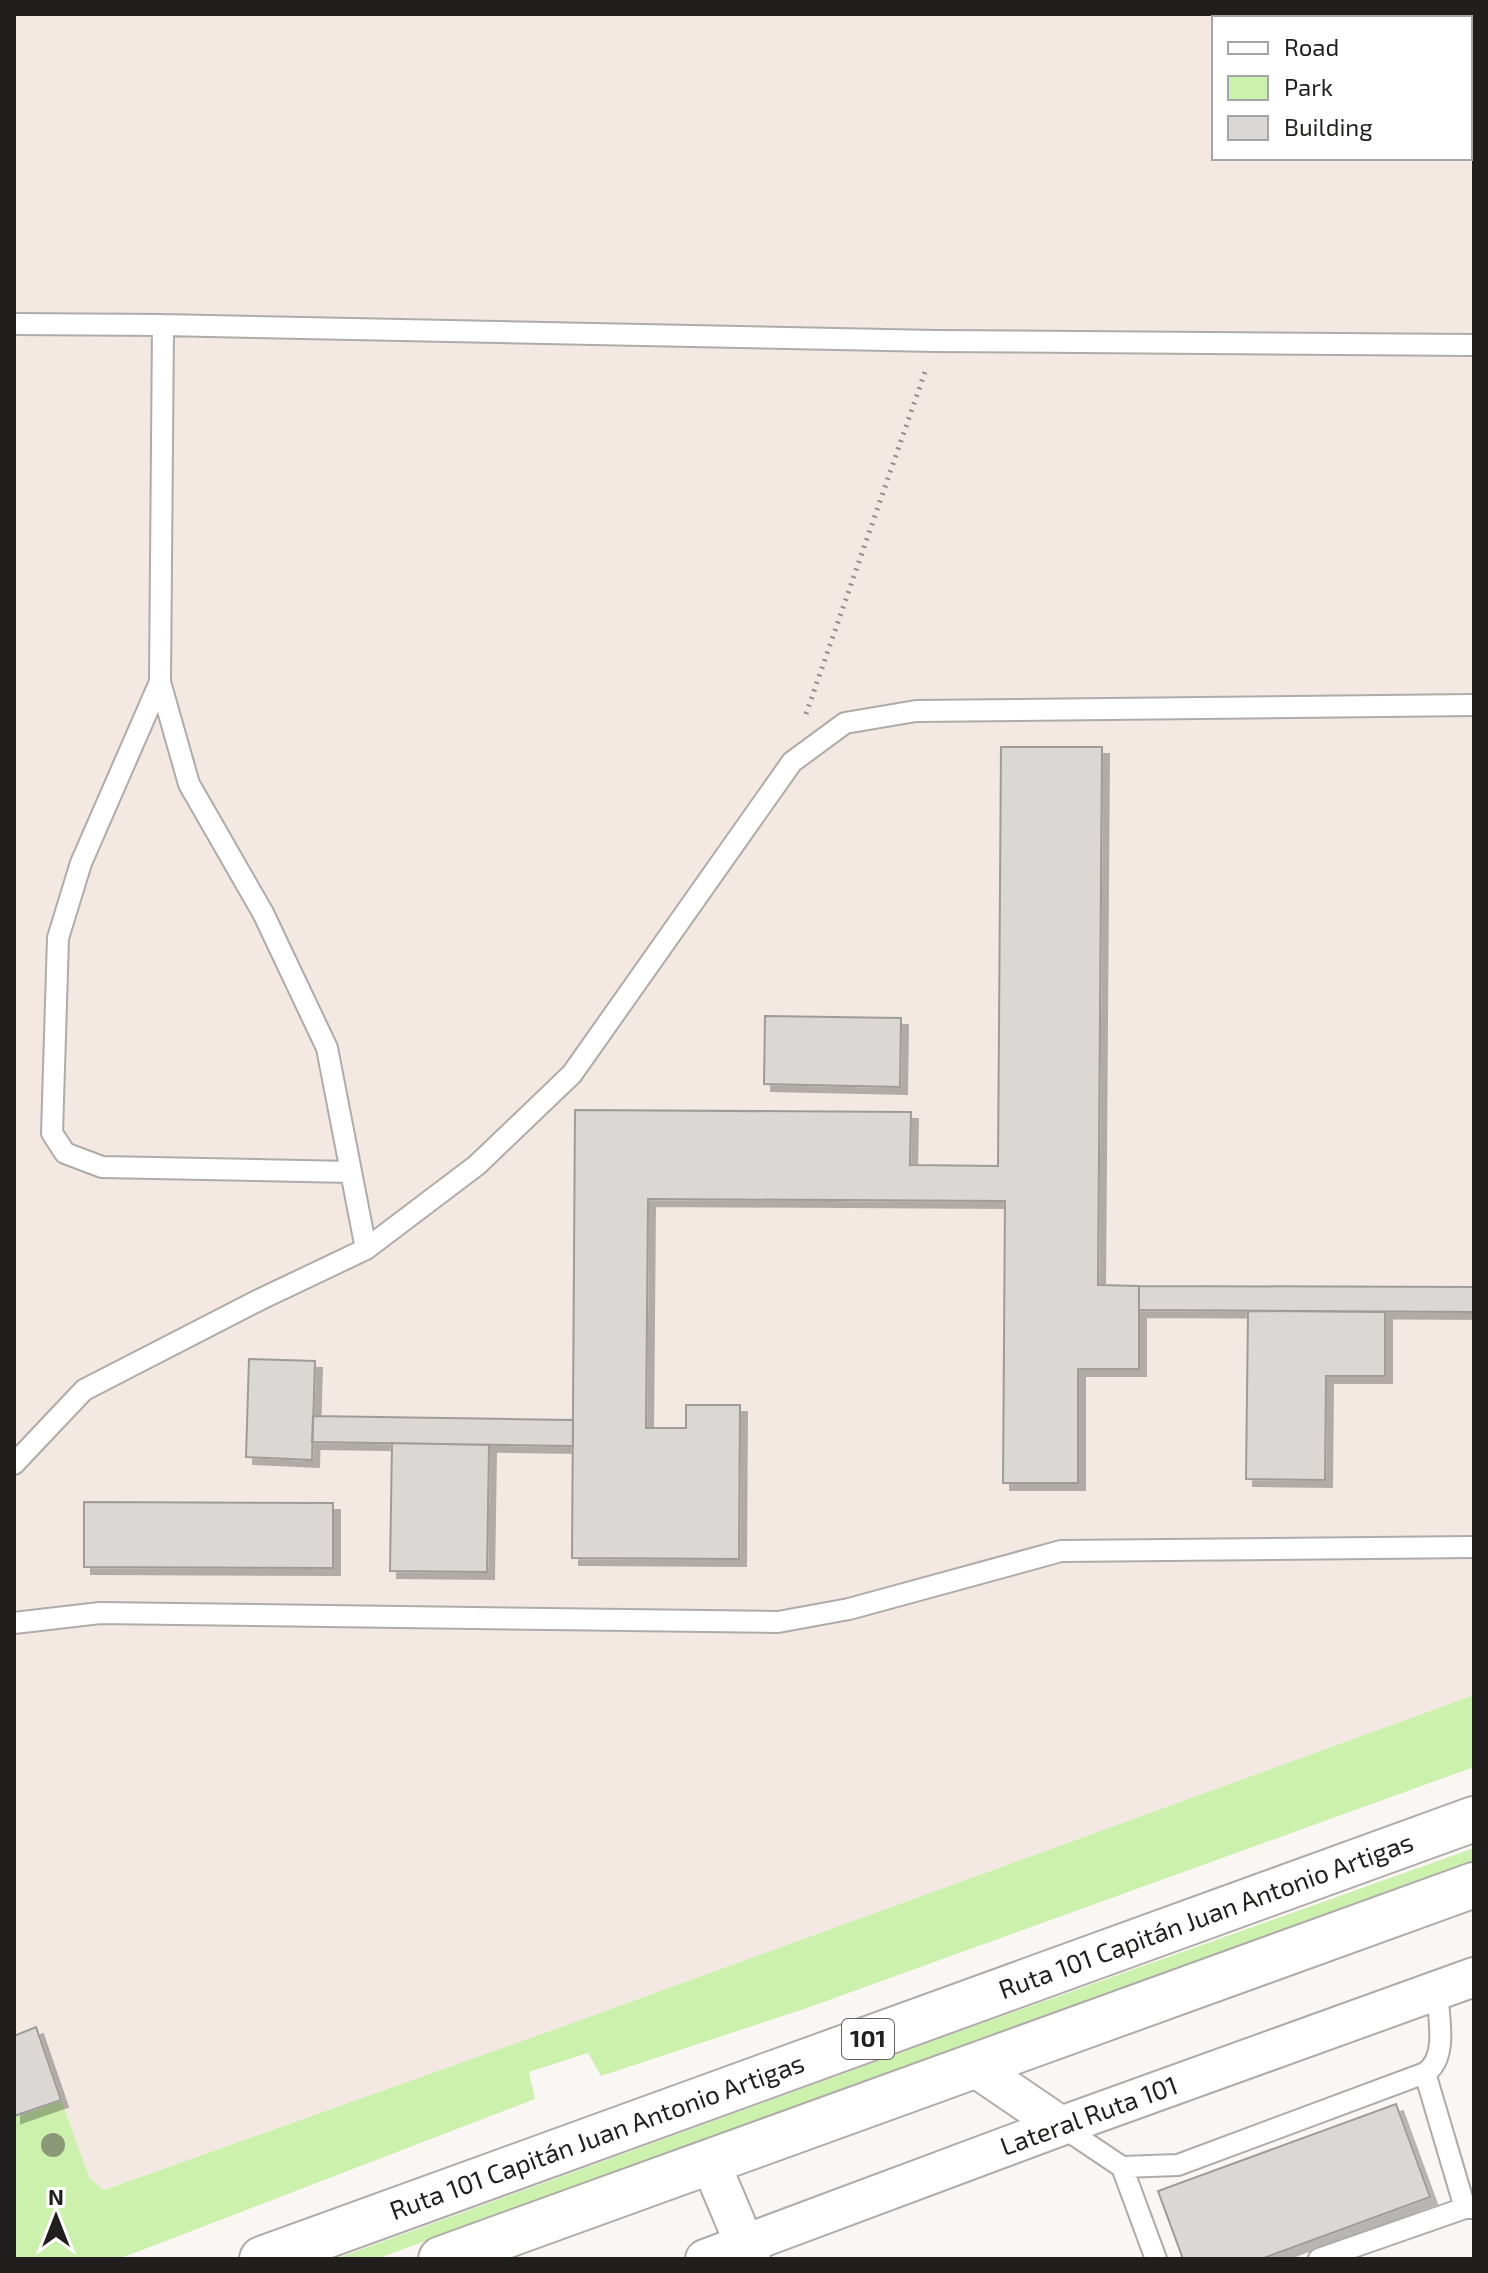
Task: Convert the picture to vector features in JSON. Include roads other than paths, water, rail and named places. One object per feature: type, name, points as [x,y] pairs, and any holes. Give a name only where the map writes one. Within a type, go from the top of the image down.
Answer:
[{"type":"highway","name":"Ruta 101 Capitán Juan Antonio Artigas","points":[[262,2259],[1474,1819]]},
{"type":"highway","name":"101","points":[[441,2259],[1474,1885]]},
{"type":"street","name":"Lateral Ruta 101","points":[[705,2259],[749,2252],[1061,2126],[1474,1977]]},
{"type":"street","points":[[973,2066],[1061,2126]]},
{"type":"street","points":[[710,2162],[749,2252]]},
{"type":"lane","points":[[14,324],[936,341],[1474,345]]},
{"type":"lane","points":[[163,325],[160,682],[189,784],[263,913],[327,1048],[366,1249]]},
{"type":"lane","points":[[160,682],[81,863],[58,938],[52,1133],[65,1153],[102,1167],[351,1172]]},
{"type":"lane","points":[[14,1464],[84,1390],[366,1249],[477,1165],[572,1074],[792,762],[845,723],[916,711],[1474,705]]},
{"type":"lane","points":[[14,1623],[100,1613],[778,1622],[849,1609],[1061,1551],[1474,1547]]},
{"type":"lane","points":[[1061,2126],[1122,2167],[1178,2165],[1425,2073],[1437,2062],[1440,2052],[1437,1990]]},
{"type":"lane","points":[[1319,2259],[1469,2208],[1425,2073]]},
{"type":"lane","points":[[1122,2167],[1156,2259]]}]
